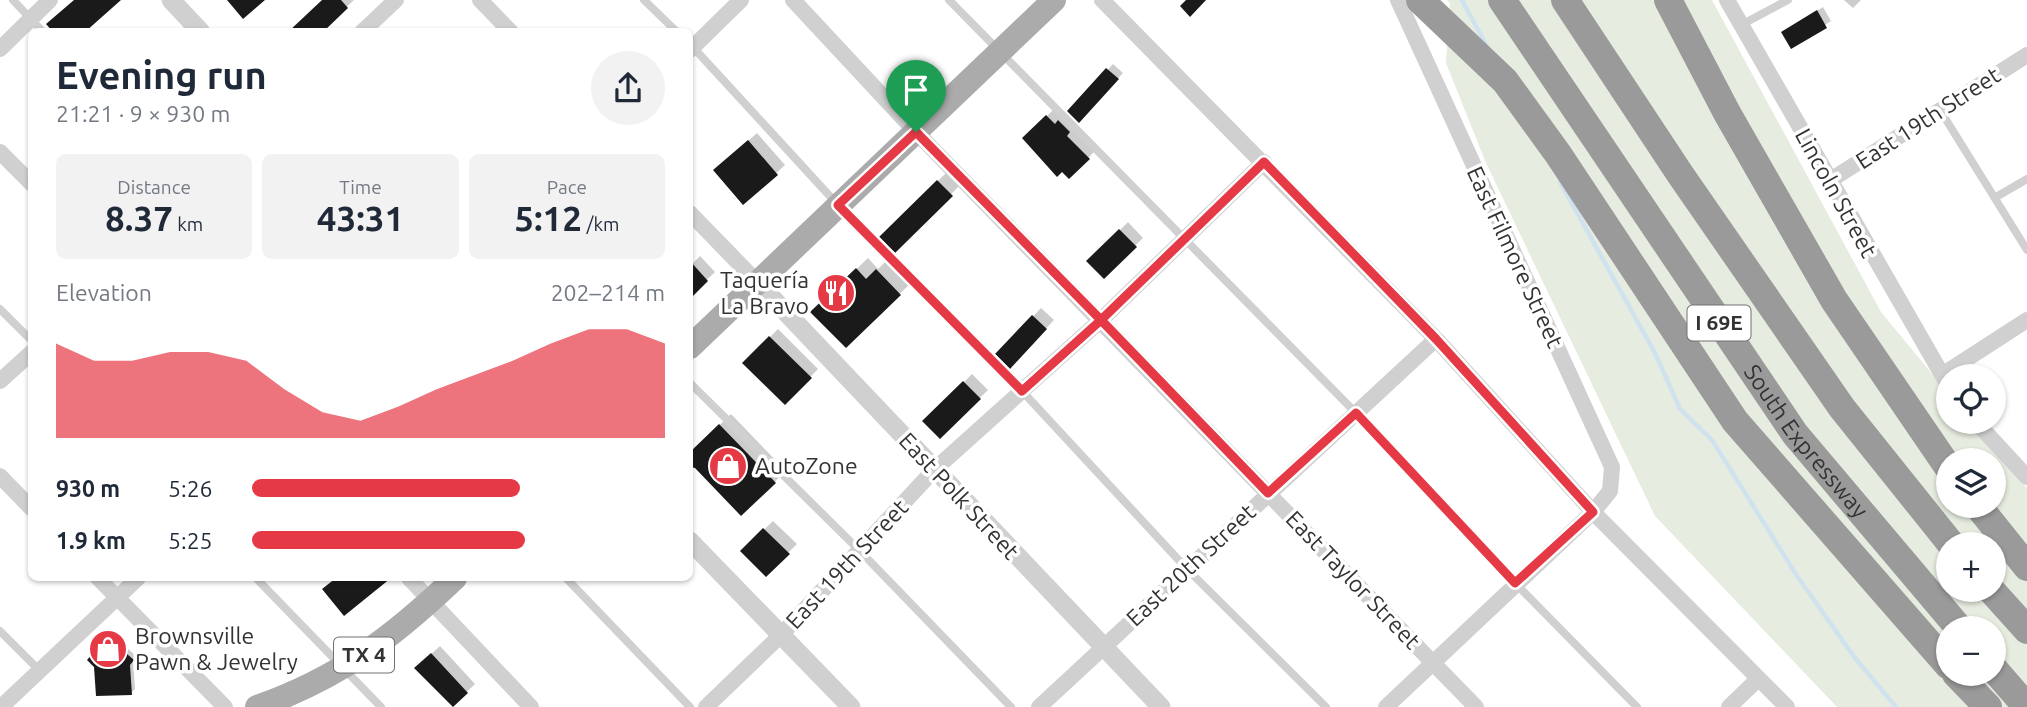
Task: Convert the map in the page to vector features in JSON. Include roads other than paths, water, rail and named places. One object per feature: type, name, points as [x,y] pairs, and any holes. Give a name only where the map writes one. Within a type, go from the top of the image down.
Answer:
[{"type":"highway","name":"South Expressway","points":[[1502,0],[1795,434],[1949,616]]},
{"type":"highway","name":"I 69E","points":[[1565,0],[1680,174],[1842,408],[1941,532]]},
{"type":"highway","points":[[1668,0],[1727,113],[1834,300],[1936,449]]},
{"type":"highway","points":[[1427,7],[1505,81],[1558,154],[1735,421],[1936,650]]},
{"type":"highway","points":[[1988,518],[2027,566]]},
{"type":"highway","points":[[2002,602],[2027,630]]},
{"type":"highway","points":[[2006,683],[2027,707]]},
{"type":"highway","points":[[1968,686],[1988,707]]},
{"type":"main road","points":[[693,344],[1054,0]]},
{"type":"main road","name":"TX 4","points":[[257,707],[290,695],[344,669],[385,640],[452,581]]},
{"type":"street","points":[[0,49],[50,0]]},
{"type":"street","points":[[170,0],[197,28]]},
{"type":"street","points":[[366,28],[396,0]]},
{"type":"street","points":[[480,0],[507,28]]},
{"type":"street","points":[[693,44],[741,0]]},
{"type":"street","name":"East Taylor Street","points":[[793,0],[916,132],[1476,707]]},
{"type":"street","points":[[1102,0],[1436,339],[1593,512],[1787,707]]},
{"type":"street","name":"East Filmore Street","points":[[1386,707],[1593,512],[1610,491],[1612,467],[1398,0]]},
{"type":"street","name":"Lincoln Street","points":[[1727,0],[1936,365]]},
{"type":"street","name":"East 19th Street","points":[[1829,181],[2027,54]]},
{"type":"street","points":[[0,152],[28,180]]},
{"type":"street","name":"East 19th Street","points":[[706,707],[782,635],[934,470],[1101,320],[1264,162]]},
{"type":"street","points":[[693,216],[758,284]]},
{"type":"street","name":"East Polk Street","points":[[758,284],[1161,707]]},
{"type":"street","points":[[1967,364],[2027,320]]},
{"type":"street","name":"East 20th Street","points":[[1039,707],[1436,339]]},
{"type":"street","points":[[0,381],[28,356]]},
{"type":"street","points":[[1987,434],[2027,477]]},
{"type":"street","points":[[0,476],[28,505]]},
{"type":"street","points":[[693,544],[851,707]]},
{"type":"street","points":[[101,581],[225,707]]},
{"type":"street","points":[[1,707],[38,669],[135,581]]},
{"type":"street","points":[[412,581],[531,707]]},
{"type":"street","points":[[1729,707],[1758,679]]},
{"type":"lane","points":[[13,0],[39,28]]},
{"type":"lane","points":[[643,0],[673,28]]},
{"type":"lane","points":[[949,0],[1356,413],[1515,583],[1637,707]]},
{"type":"lane","points":[[1741,25],[1788,0]]},
{"type":"lane","points":[[693,50],[838,205],[1022,391],[1187,569],[1326,707]]},
{"type":"lane","points":[[1940,110],[2027,250]]},
{"type":"lane","points":[[1996,197],[2027,178]]},
{"type":"lane","points":[[0,309],[28,337]]},
{"type":"lane","points":[[693,386],[860,551],[1011,707]]},
{"type":"lane","points":[[259,581],[381,707]]},
{"type":"lane","points":[[569,581],[690,707]]},
{"type":"lane","points":[[0,631],[38,669]]},
{"type":"waterway","points":[[1462,0],[1486,45]]},
{"type":"waterway","points":[[1560,182],[1655,353],[1680,409],[1712,440],[1797,576],[1855,658],[1896,707]]},
{"type":"place","name":"Taquería La Bravo","points":[[836,293]]},
{"type":"place","name":"AutoZone","points":[[728,466]]},
{"type":"place","name":"Brownsville Pawn & Jewelry","points":[[108,649]]}]
